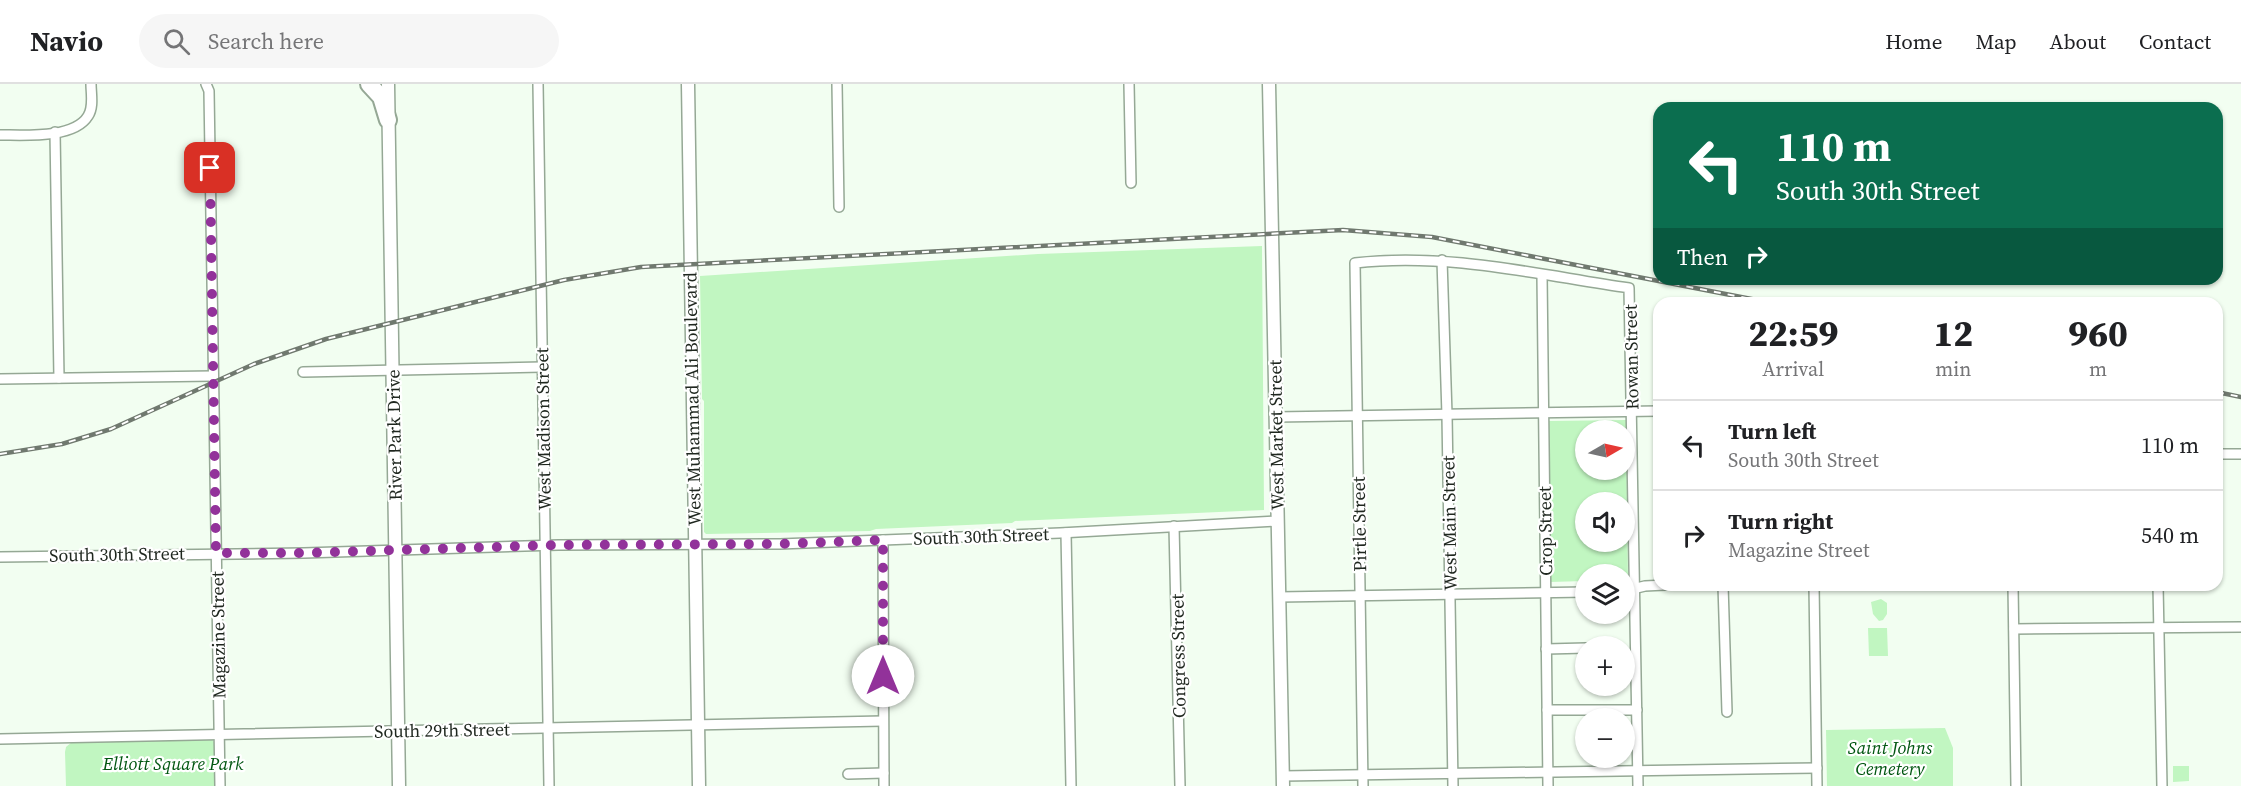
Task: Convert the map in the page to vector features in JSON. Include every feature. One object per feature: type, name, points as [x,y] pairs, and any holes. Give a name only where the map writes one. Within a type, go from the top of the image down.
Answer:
[{"type":"highway","points":[[369,84],[381,97],[388,120]]},
{"type":"main road","name":"River Park Drive","points":[[388,84],[399,786]]},
{"type":"main road","name":"West Muhammad Ali Boulevard","points":[[688,84],[699,786]]},
{"type":"main road","name":"West Market Street","points":[[1269,84],[1283,781]]},
{"type":"street","points":[[0,135],[71,130],[87,118],[91,106],[91,84]]},
{"type":"street","name":"Magazine Street","points":[[206,84],[209,91],[220,786]]},
{"type":"street","name":"West Madison Street","points":[[537,84],[549,786]]},
{"type":"street","points":[[837,84],[839,207]]},
{"type":"street","points":[[1130,84],[1131,183]]},
{"type":"street","points":[[55,132],[59,378]]},
{"type":"street","name":"Pirtle Street","points":[[1363,786],[1356,263],[1385,260],[1442,260]]},
{"type":"street","points":[[1442,260],[1542,275]]},
{"type":"street","name":"West Main Street","points":[[1442,260],[1453,786]]},
{"type":"street","name":"Rowan Street","points":[[1542,275],[1629,288],[1632,412],[1629,564]]},
{"type":"street","name":"Crop Street","points":[[1542,275],[1548,786]]},
{"type":"street","points":[[303,372],[542,367]]},
{"type":"street","points":[[0,380],[213,376]]},
{"type":"street","points":[[1275,417],[1653,411]]},
{"type":"street","points":[[2223,454],[2241,454]]},
{"type":"street","name":"South 30th Street","points":[[0,557],[304,553],[545,545],[780,544],[1066,533],[1277,520]]},
{"type":"street","name":"Congress Street","points":[[1174,526],[1180,786]]},
{"type":"street","points":[[1066,533],[1071,786]]},
{"type":"street","points":[[883,540],[885,786]]},
{"type":"street","points":[[1635,588],[1653,586]]},
{"type":"street","points":[[1723,591],[1727,712]]},
{"type":"street","points":[[1814,591],[1817,786]]},
{"type":"street","points":[[2013,591],[2016,786]]},
{"type":"street","points":[[2158,591],[2162,786]]},
{"type":"street","points":[[1279,597],[1575,592]]},
{"type":"street","points":[[2014,629],[2241,627]]},
{"type":"street","points":[[1546,649],[1575,648]]},
{"type":"street","name":"Rowan Street","points":[[1635,648],[1638,786]]},
{"type":"street","points":[[1547,710],[1637,710]]},
{"type":"street","name":"South 29th Street","points":[[0,739],[883,721]]},
{"type":"street","points":[[1283,781],[1362,774],[1817,768]]},
{"type":"street","points":[[848,774],[884,773]]},
{"type":"green space","points":[[1262,246],[1264,510],[1015,521],[870,531],[706,534],[704,532],[704,401],[702,399],[700,276],[1038,254]]},
{"type":"green space","points":[[1548,421],[1575,421],[1575,480],[1627,480],[1627,492],[1575,492],[1575,552],[1628,552],[1628,564],[1575,564],[1575,581],[1550,582]]},
{"type":"green space","points":[[1881,599],[1887,603],[1887,614],[1883,620],[1879,621],[1873,614],[1871,602]]},
{"type":"green space","points":[[1868,628],[1887,628],[1888,656],[1869,656]]},
{"type":"green space","name":"Saint Johns Cemetery","points":[[1945,728],[1953,748],[1953,786],[1827,786],[1826,730]]},
{"type":"green space","name":"Elliott Square Park","points":[[212,739],[214,742],[214,786],[66,786],[65,752],[66,747],[72,742]]},
{"type":"green space","points":[[2173,766],[2189,766],[2189,781],[2173,782]]},
{"type":"railway","points":[[0,454],[62,444],[111,429],[254,364],[326,339],[564,280],[641,267],[1343,230],[1432,237],[1653,280]]},
{"type":"railway","points":[[1679,285],[1741,297]]},
{"type":"railway","points":[[2223,393],[2241,397]]},
{"type":"route","points":[[210,168],[216,553],[304,553],[558,545],[780,544],[883,540],[883,676]]}]
